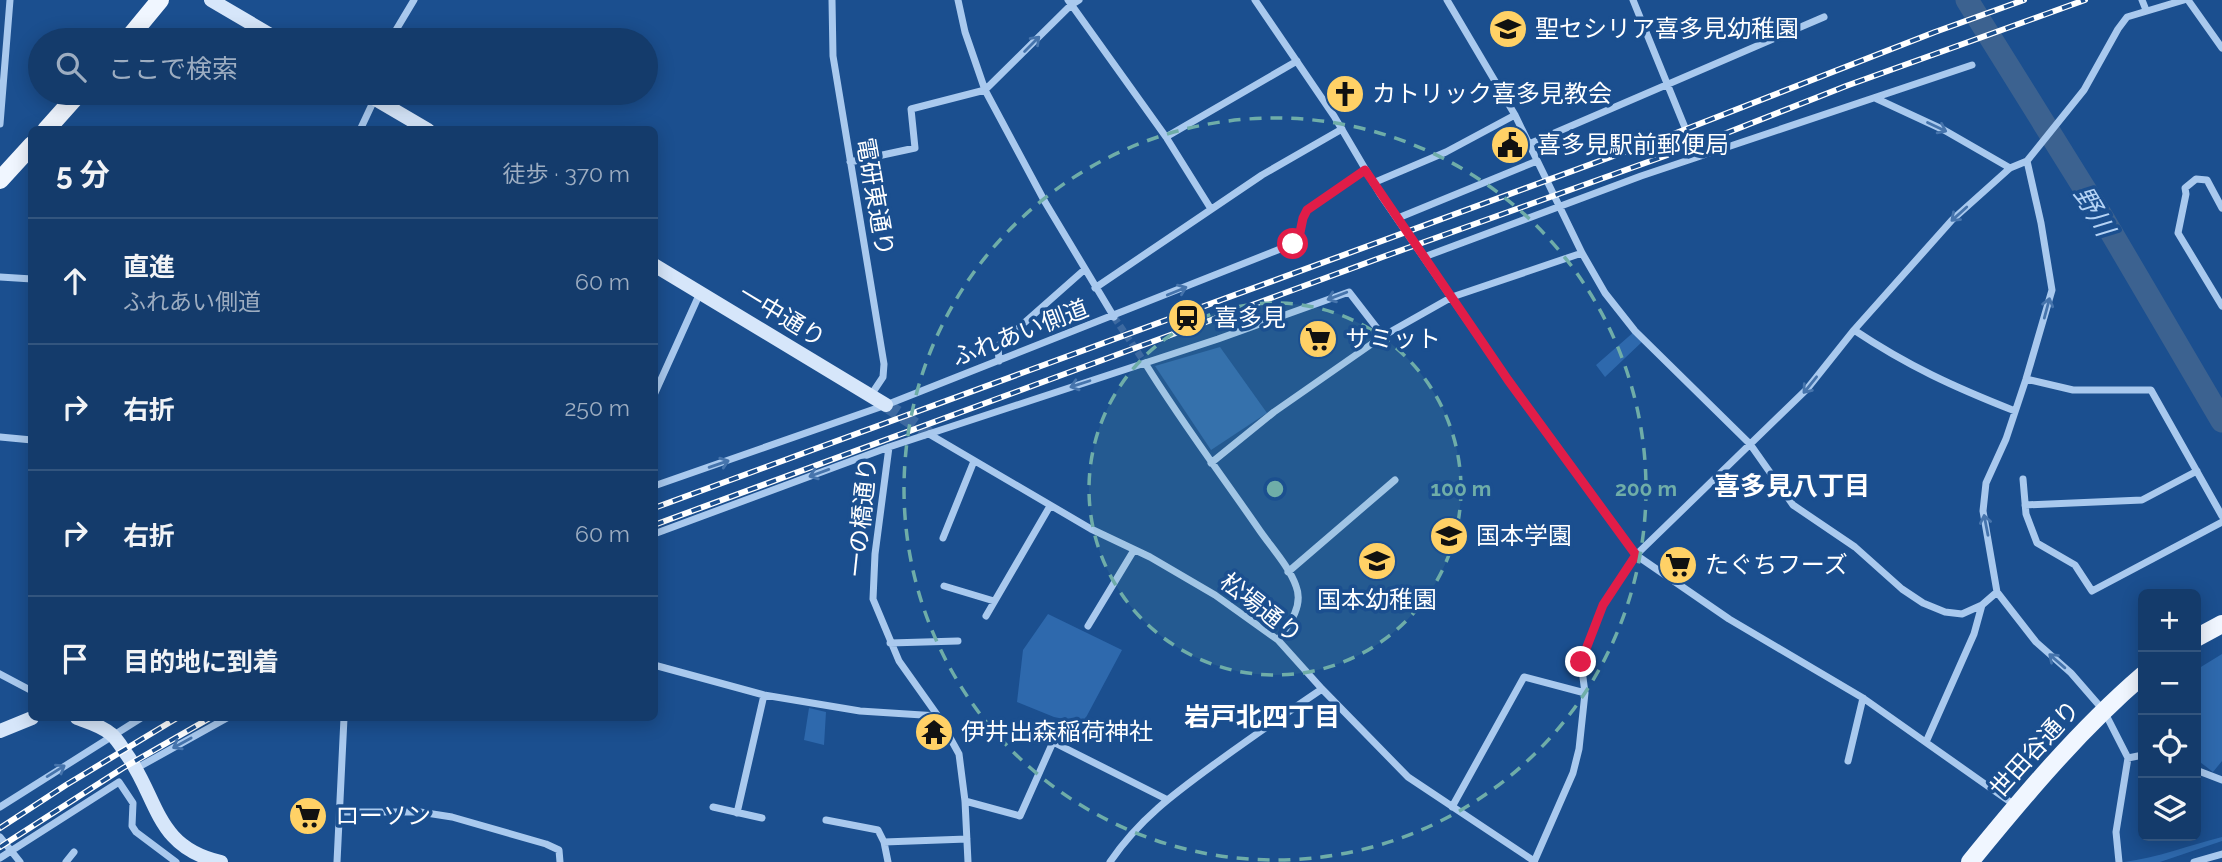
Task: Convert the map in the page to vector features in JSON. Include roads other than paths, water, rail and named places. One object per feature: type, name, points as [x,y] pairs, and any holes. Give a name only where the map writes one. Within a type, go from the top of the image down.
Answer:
[{"type":"main road","points":[[137,28],[160,0]]},
{"type":"main road","points":[[50,126],[68,105]]},
{"type":"main road","points":[[3,171],[28,149]]},
{"type":"main road","points":[[2201,635],[2222,624]]},
{"type":"main road","name":"世田谷通り","points":[[1970,862],[2015,806],[2104,710],[2138,679]]},
{"type":"street","points":[[0,124],[10,0]]},
{"type":"street","points":[[211,0],[259,28]]},
{"type":"street","points":[[397,28],[414,0]]},
{"type":"street","name":"電研東通り","points":[[832,0],[833,56],[884,363],[883,377],[871,396]]},
{"type":"street","points":[[958,0],[965,32],[985,90],[1045,202],[1114,317]]},
{"type":"street","points":[[850,162],[915,148],[911,109],[985,90],[1069,3],[1079,0]]},
{"type":"street","points":[[1255,0],[1342,129],[1373,183],[1508,380],[1636,555],[1729,619],[1863,698],[2015,806]]},
{"type":"street","points":[[1447,0],[1515,116],[1582,253],[1605,293],[1635,331],[1750,444],[1793,505],[1855,547],[1902,589],[1923,603],[1945,612],[1962,614],[1982,605],[1997,592]]},
{"type":"street","points":[[1633,0],[1697,157]]},
{"type":"street","points":[[2142,0],[2146,10]]},
{"type":"street","points":[[1534,862],[1573,773],[1579,749],[1585,693],[1581,662],[1603,605],[1636,555],[1807,389],[1854,330],[1952,220],[2010,168],[2029,159],[2084,90],[2127,17],[2186,0],[2222,48]]},
{"type":"street","points":[[1069,3],[1166,137],[1211,209]]},
{"type":"street","points":[[1529,144],[1824,17]]},
{"type":"street","points":[[1166,137],[1297,61]]},
{"type":"street","points":[[1424,257],[1697,157],[1972,65]]},
{"type":"street","points":[[1875,98],[1944,130],[2010,168]]},
{"type":"street","points":[[361,126],[367,105]]},
{"type":"street","points":[[385,105],[421,126]]},
{"type":"street","points":[[1373,183],[1446,152],[1515,116]]},
{"type":"street","points":[[1095,288],[1262,175],[1342,129]]},
{"type":"street","points":[[2029,159],[2052,290],[2006,439],[1986,483],[1983,512],[1997,592],[2036,642],[2071,673],[2104,710],[2127,758],[2116,832],[2119,862]]},
{"type":"street","points":[[1398,218],[1537,161]]},
{"type":"street","name":"ふれあい側道","points":[[658,485],[886,405],[1298,242],[1307,210],[1365,170]]},
{"type":"street","points":[[2222,208],[2207,180],[2196,178],[2185,188],[2178,233],[2222,306]]},
{"type":"street","points":[[1211,463],[1274,412],[1383,336],[1452,297],[1582,253]]},
{"type":"street","name":"一中通り","points":[[658,267],[886,405]]},
{"type":"street","points":[[999,361],[998,346],[1084,270]]},
{"type":"street","points":[[0,277],[28,279]]},
{"type":"street","points":[[658,533],[889,447],[1145,363],[1349,292],[1383,336]]},
{"type":"street","points":[[658,386],[700,293]]},
{"type":"street","points":[[1854,330],[1896,358],[1945,383],[2015,411]]},
{"type":"street","points":[[1145,363],[1176,413],[1297,588],[1297,609],[1278,640]]},
{"type":"street","points":[[2026,379],[2073,390],[2151,390],[2222,516]]},
{"type":"street","name":"松場通り","points":[[929,434],[1050,506],[1215,595],[1278,640],[1408,777],[1534,862]]},
{"type":"street","points":[[0,437],[28,440]]},
{"type":"street","name":"一の橋通り","points":[[889,447],[875,554],[873,599],[899,661],[938,716],[959,754],[968,862]]},
{"type":"street","points":[[943,538],[974,461]]},
{"type":"street","points":[[2025,505],[2141,500],[2197,471]]},
{"type":"street","points":[[2023,479],[2025,505],[2037,543],[2075,565],[2092,591],[2222,522]]},
{"type":"street","points":[[1287,572],[1395,480]]},
{"type":"street","points":[[986,616],[1050,506]]},
{"type":"street","points":[[1087,626],[1134,550]]},
{"type":"street","points":[[944,586],[994,601]]},
{"type":"street","points":[[1926,742],[1974,634],[1982,605]]},
{"type":"street","points":[[890,643],[958,641]]},
{"type":"street","points":[[658,666],[764,695],[860,710],[938,716]]},
{"type":"street","points":[[0,674],[28,689]]},
{"type":"street","points":[[1452,807],[1524,677],[1585,693]]},
{"type":"street","points":[[1110,862],[1130,836],[1166,799],[1260,730],[1322,689]]},
{"type":"street","points":[[737,813],[764,695]]},
{"type":"street","points":[[1848,761],[1863,698]]},
{"type":"street","points":[[0,731],[28,720]]},
{"type":"street","points":[[83,721],[112,735],[137,768],[167,830],[192,852],[221,862]]},
{"type":"street","points":[[0,807],[136,721]]},
{"type":"street","points":[[137,768],[222,721]]},
{"type":"street","points":[[337,862],[344,721]]},
{"type":"street","points":[[965,801],[1020,816],[1053,742],[1166,799]]},
{"type":"street","points":[[2127,758],[2138,756]]},
{"type":"street","points":[[2201,772],[2222,780]]},
{"type":"street","points":[[0,858],[119,782],[133,803],[132,826],[136,832],[176,862]]},
{"type":"street","points":[[713,807],[762,818]]},
{"type":"street","points":[[340,812],[420,812],[452,817],[546,844],[559,850],[560,862]]},
{"type":"street","points":[[826,820],[878,830],[884,842],[888,862]]},
{"type":"street","points":[[0,837],[20,862]]},
{"type":"street","points":[[884,842],[967,839]]},
{"type":"street","points":[[66,862],[74,852]]},
{"type":"street","points":[[2194,862],[2222,854]]},
{"type":"waterway","name":"野川","points":[[1967,0],[2104,220],[2222,421]]},
{"type":"tunnel","points":[[1114,317],[1145,363]]},
{"type":"tunnel","points":[[886,405],[929,434]]},
{"type":"railway","points":[[658,507],[1676,133],[2024,0]]},
{"type":"railway","points":[[658,524],[2085,0]]},
{"type":"railway","points":[[0,828],[172,721]]},
{"type":"railway","points":[[0,847],[123,768],[205,721]]},
{"type":"place","name":"聖セシリア喜多見幼稚園","points":[[1508,29]]},
{"type":"place","name":"カトリック喜多見教会","points":[[1345,94]]},
{"type":"place","name":"喜多見駅前郵便局","points":[[1510,145]]},
{"type":"place","name":"喜多見","points":[[1187,318]]},
{"type":"place","name":"サミット","points":[[1318,339]]},
{"type":"place","name":"国本学園","points":[[1449,536]]},
{"type":"place","name":"国本幼稚園","points":[[1377,561]]},
{"type":"place","name":"たぐちフーズ","points":[[1678,565]]},
{"type":"place","name":"伊井出森稲荷神社","points":[[934,732]]},
{"type":"place","name":"ローソン","points":[[308,816]]},
{"type":"district","name":"喜多見八丁目","points":[[1792,486]]},
{"type":"district","name":"岩戸北四丁目","points":[[1262,717]]}]
